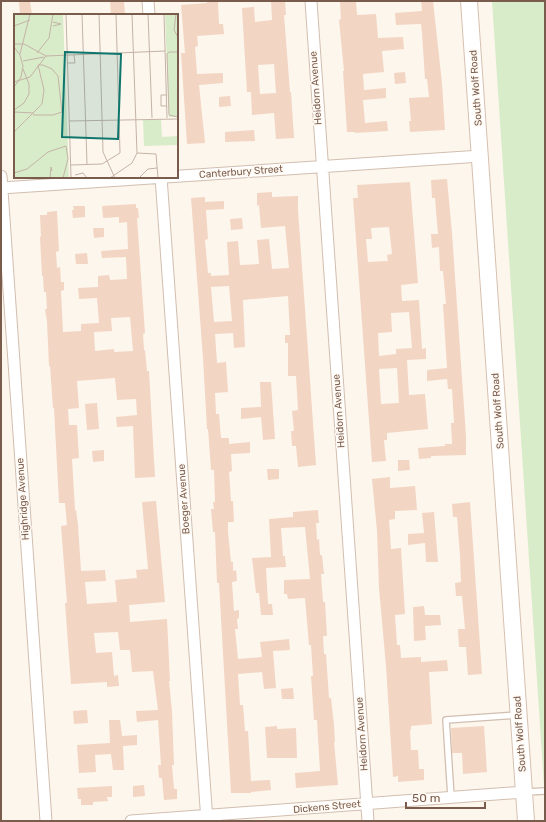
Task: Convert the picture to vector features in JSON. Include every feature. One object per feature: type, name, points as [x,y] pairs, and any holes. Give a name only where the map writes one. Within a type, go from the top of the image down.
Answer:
[{"type":"main road","name":"South Wolf Road","points":[[469,1],[481,156],[526,821]]},
{"type":"street","points":[[148,1],[149,14]]},
{"type":"street","name":"Heidorn Avenue","points":[[310,1],[368,821]]},
{"type":"street","name":"Canterbury Street","points":[[178,177],[481,156]]},
{"type":"street","name":"Canterbury Street","points":[[1,184],[161,178]]},
{"type":"street","name":"Boeger Avenue","points":[[161,178],[206,819]]},
{"type":"street","name":"Highridge Avenue","points":[[1,184],[46,821]]},
{"type":"street","name":"Dickens Street","points":[[131,821],[206,819],[367,804],[524,792]]},
{"type":"lane","points":[[451,798],[446,720],[518,715]]},
{"type":"lane","points":[[524,792],[545,792]]},
{"type":"green space","points":[[492,1],[545,1],[545,801]]},
{"type":"building","points":[[19,1],[30,1],[32,14],[20,14]]},
{"type":"building","points":[[110,1],[124,1],[125,14],[111,14]]},
{"type":"building","points":[[207,1],[218,1],[219,24],[223,24],[224,34],[197,36],[198,46],[195,47],[197,74],[223,73],[223,83],[199,85],[205,143],[187,144],[181,53],[185,53],[181,5],[207,3]]},
{"type":"building","points":[[271,1],[285,1],[286,15],[284,15],[294,138],[276,139],[274,113],[252,115],[251,92],[247,92],[242,8],[254,7],[255,22],[272,20]],"holes":[[[274,64],[276,93],[260,94],[258,65]]]},
{"type":"building","points":[[340,1],[356,1],[357,15],[376,14],[378,38],[403,37],[404,49],[382,51],[384,72],[363,74],[364,90],[386,88],[386,98],[363,100],[365,123],[387,121],[388,131],[347,132],[344,71],[339,20],[341,19]]},
{"type":"building","points":[[421,1],[433,1],[442,83],[445,130],[410,132],[409,121],[411,121],[409,98],[429,97],[427,79],[425,79],[421,24],[396,25],[395,13],[422,11]]},
{"type":"building","points":[[405,72],[406,83],[395,84],[394,73]]},
{"type":"building","points":[[230,96],[231,106],[219,107],[219,97]]},
{"type":"building","points":[[254,130],[255,141],[225,142],[225,132]]},
{"type":"building","points":[[447,179],[466,436],[466,455],[431,456],[431,458],[419,459],[418,448],[452,444],[451,423],[454,423],[452,389],[448,389],[447,379],[427,381],[427,370],[447,368],[443,304],[446,304],[443,271],[440,271],[439,247],[432,248],[431,234],[438,234],[435,198],[432,198],[431,180]]},
{"type":"building","points":[[410,182],[418,283],[401,285],[402,301],[419,300],[422,349],[426,348],[426,359],[407,360],[409,395],[425,394],[428,429],[387,433],[387,440],[384,440],[386,461],[372,462],[353,198],[358,198],[357,185]],"holes":[[[389,227],[392,254],[387,255],[388,261],[368,262],[366,239],[372,239],[371,228]],[[409,312],[412,348],[396,349],[396,354],[379,356],[378,333],[392,332],[391,313]],[[397,368],[399,403],[381,404],[379,369]]]},
{"type":"building","points":[[272,192],[272,197],[298,196],[316,465],[298,467],[296,446],[292,446],[291,431],[294,431],[292,411],[298,410],[296,376],[288,376],[288,343],[285,343],[285,335],[290,335],[288,296],[243,300],[245,347],[234,348],[233,333],[215,334],[217,363],[226,362],[228,392],[215,393],[216,414],[219,414],[221,438],[229,438],[229,444],[250,442],[250,453],[231,454],[232,471],[229,472],[234,522],[228,522],[228,532],[231,562],[233,562],[233,571],[236,570],[237,581],[232,582],[234,611],[239,610],[239,618],[237,619],[238,629],[235,629],[238,659],[262,657],[260,642],[289,639],[290,650],[273,651],[276,688],[264,689],[262,672],[238,674],[240,705],[243,705],[245,731],[248,731],[251,781],[270,780],[271,790],[251,793],[231,793],[219,583],[217,583],[215,532],[213,532],[211,509],[214,509],[213,502],[215,502],[214,470],[211,470],[207,429],[191,198],[205,197],[205,202],[224,201],[224,209],[206,210],[208,239],[205,240],[208,273],[211,273],[211,276],[229,275],[227,242],[238,241],[240,265],[259,264],[257,240],[269,239],[272,269],[289,268],[285,226],[261,228],[259,205],[257,206],[257,193]],"holes":[[[229,286],[232,321],[214,322],[211,287]]]},
{"type":"building","points":[[136,204],[136,208],[138,208],[139,218],[137,218],[145,333],[143,334],[144,350],[147,371],[149,371],[155,477],[135,478],[133,426],[117,427],[116,417],[137,415],[136,399],[117,400],[115,378],[77,381],[79,408],[68,409],[69,425],[77,425],[79,458],[72,459],[81,571],[105,570],[106,581],[85,582],[87,604],[117,602],[115,580],[137,578],[136,570],[148,569],[142,502],[156,501],[165,602],[129,605],[130,622],[167,619],[174,765],[172,765],[174,789],[177,789],[177,799],[164,800],[162,778],[159,778],[158,765],[161,765],[158,720],[137,722],[136,711],[158,710],[153,671],[132,672],[130,650],[120,650],[118,632],[94,633],[96,653],[112,652],[114,676],[118,675],[119,686],[107,687],[107,682],[71,684],[61,526],[67,525],[65,503],[59,503],[54,408],[45,309],[47,309],[46,292],[44,292],[42,276],[40,215],[47,215],[47,212],[57,211],[59,251],[56,252],[57,268],[60,267],[61,282],[64,282],[64,290],[61,291],[63,332],[81,331],[81,324],[99,323],[97,298],[79,299],[78,288],[98,287],[98,276],[109,275],[110,280],[127,279],[126,257],[102,258],[101,251],[128,249],[127,222],[119,223],[119,217],[103,218],[102,206]],"holes":[[[130,317],[133,351],[114,352],[114,349],[95,351],[94,332],[112,331],[111,318]]]},
{"type":"building","points":[[73,206],[85,206],[85,217],[73,218]]},
{"type":"building","points":[[242,218],[243,229],[231,230],[230,219]]},
{"type":"building","points":[[93,228],[104,228],[104,237],[94,238]]},
{"type":"building","points":[[87,253],[88,264],[76,264],[75,254]]},
{"type":"building","points":[[260,382],[271,382],[275,439],[263,440],[261,417],[241,419],[241,408],[261,407]]},
{"type":"building","points":[[97,403],[99,429],[87,430],[85,404]]},
{"type":"building","points":[[104,450],[104,461],[93,462],[92,451]]},
{"type":"building","points":[[398,460],[409,460],[410,470],[398,471]]},
{"type":"building","points":[[267,469],[279,469],[279,479],[268,480]]},
{"type":"building","points":[[390,477],[390,488],[415,486],[417,510],[395,511],[395,519],[389,520],[391,549],[401,548],[405,614],[395,615],[397,645],[400,645],[401,658],[421,657],[421,662],[447,660],[448,671],[429,672],[432,724],[411,726],[410,730],[411,750],[418,750],[419,769],[424,769],[424,780],[398,782],[398,776],[393,777],[386,666],[379,588],[377,531],[372,479]]},
{"type":"building","points":[[470,502],[482,674],[468,675],[466,647],[459,647],[458,629],[465,629],[462,596],[456,596],[455,583],[461,582],[460,556],[457,517],[453,517],[452,504]]},
{"type":"building","points":[[318,510],[319,523],[316,523],[317,540],[319,539],[320,555],[322,555],[324,574],[321,574],[323,602],[325,602],[327,636],[323,636],[324,654],[326,654],[329,698],[331,698],[334,725],[338,785],[296,788],[295,773],[320,771],[317,720],[314,720],[311,676],[313,676],[311,645],[309,645],[305,598],[288,599],[287,594],[284,594],[284,580],[310,579],[305,527],[281,528],[283,556],[285,556],[286,567],[266,568],[268,604],[272,604],[273,615],[261,615],[259,593],[256,593],[252,558],[271,557],[269,519],[293,517],[293,512]]},
{"type":"building","points":[[434,512],[438,562],[426,562],[425,543],[408,545],[408,534],[424,533],[422,513]]},
{"type":"building","points":[[424,606],[425,615],[440,615],[441,625],[425,626],[426,640],[414,641],[413,607]]},
{"type":"building","points":[[293,688],[294,699],[282,699],[281,689]]},
{"type":"building","points":[[87,710],[88,723],[74,724],[73,711]]},
{"type":"building","points":[[109,720],[120,720],[122,736],[137,735],[137,745],[123,746],[124,770],[113,770],[111,754],[95,755],[96,772],[79,773],[77,745],[110,743]]},
{"type":"building","points":[[277,726],[277,729],[296,728],[297,758],[267,758],[265,727]]},
{"type":"building","points":[[484,726],[487,772],[463,774],[462,753],[452,753],[451,728]]},
{"type":"building","points":[[144,785],[145,796],[133,797],[133,786]]},
{"type":"building","points":[[112,786],[112,797],[107,797],[108,801],[93,802],[93,805],[81,805],[81,799],[78,799],[77,788]]}]
